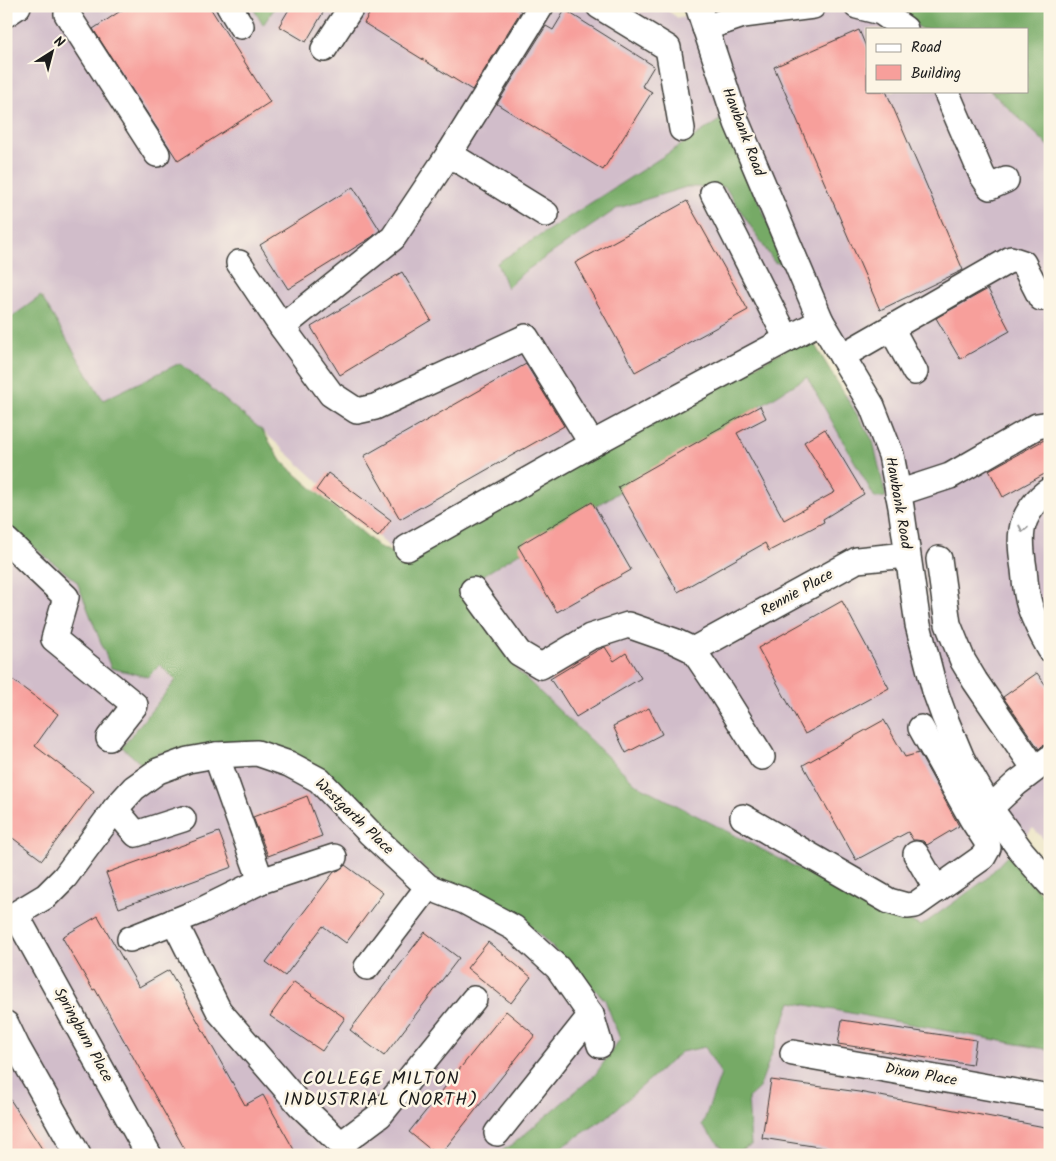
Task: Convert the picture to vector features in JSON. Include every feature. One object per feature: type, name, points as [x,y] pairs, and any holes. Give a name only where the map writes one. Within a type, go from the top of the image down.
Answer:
[{"type":"street","points":[[6,14],[18,6]]},
{"type":"street","points":[[70,6],[68,14],[158,154]]},
{"type":"street","points":[[324,48],[352,6]]},
{"type":"street","points":[[282,327],[393,238],[449,154],[541,6]]},
{"type":"street","points":[[599,6],[668,48],[684,47],[704,25],[743,15],[813,6]]},
{"type":"street","points":[[857,6],[881,12],[904,28]]},
{"type":"street","name":"Hawbank Road","points":[[704,25],[737,123],[821,321],[872,406],[892,455],[918,625],[934,691],[944,716],[962,759],[990,808],[1022,852],[1050,884]]},
{"type":"street","points":[[668,48],[682,129]]},
{"type":"street","points":[[946,92],[982,175],[990,187],[1006,180]]},
{"type":"street","points":[[449,154],[546,214]]},
{"type":"street","points":[[712,193],[787,338]]},
{"type":"street","points":[[842,356],[1011,259],[1023,263],[1041,298]]},
{"type":"street","points":[[239,263],[282,327],[331,394],[357,411],[375,407],[526,336],[592,444]]},
{"type":"street","points":[[407,548],[592,444],[821,321]]},
{"type":"street","points":[[891,328],[915,372]]},
{"type":"street","points":[[898,493],[950,476],[1038,426],[1050,424]]},
{"type":"street","points":[[1050,490],[1035,503],[1027,517],[1022,528],[1021,545],[1029,605],[1039,630],[1050,649]]},
{"type":"street","points":[[6,540],[66,596],[54,639],[135,705],[109,738]]},
{"type":"street","name":"Rennie Place","points":[[693,650],[857,560],[907,555]]},
{"type":"street","points":[[940,559],[948,624],[964,661],[976,681],[1042,764],[1017,783],[990,808]]},
{"type":"street","points":[[473,590],[519,653],[541,666],[590,637],[628,625],[674,641],[693,650],[762,757]]},
{"type":"street","points":[[743,817],[889,901],[907,906],[915,905],[984,857],[988,848],[987,842],[914,732],[944,716]]},
{"type":"street","name":"Westgarth Place","points":[[11,918],[46,896],[66,877],[115,809],[134,788],[158,771],[188,760],[216,755],[257,753],[288,764],[319,780],[370,833],[428,887],[464,901],[514,928],[558,968],[591,1015],[600,1045]]},
{"type":"street","points":[[216,755],[261,881]]},
{"type":"street","points":[[115,809],[136,834],[183,819]]},
{"type":"street","points":[[916,854],[936,890]]},
{"type":"street","points":[[130,939],[200,911],[261,881],[334,857]]},
{"type":"street","points":[[367,967],[428,887]]},
{"type":"street","name":"Springburn Place","points":[[11,918],[149,1155]]},
{"type":"street","points":[[174,921],[219,1011],[301,1106],[343,1150],[380,1115],[474,999]]},
{"type":"street","points":[[497,1133],[527,1109],[591,1015]]},
{"type":"street","points":[[6,1024],[78,1155]]},
{"type":"street","name":"Dixon Place","points":[[793,1053],[1050,1098]]},
{"type":"shaded area","points":[[6,6],[252,6],[263,25],[276,6],[661,6],[678,18],[754,6],[895,6],[920,28],[866,28],[866,92],[991,92],[1050,147],[1050,846],[1033,828],[985,880],[921,926],[832,886],[636,784],[521,675],[459,589],[807,377],[871,405],[821,321],[398,555],[263,431],[180,363],[100,415],[42,296],[6,321]]},
{"type":"shaded area","points":[[6,524],[77,582],[111,668],[160,664],[176,681],[123,747],[146,768],[158,753],[263,747],[328,773],[435,878],[535,930],[605,1000],[620,1039],[595,1075],[512,1145],[494,1155],[6,1155]]},
{"type":"shaded area","points":[[791,1002],[1050,1050],[1050,1155],[730,1155],[751,1145],[748,1098],[759,1088]]},
{"type":"shaded area","points":[[705,1047],[721,1074],[702,1126],[729,1155],[549,1155],[606,1118],[681,1052]]},
{"type":"green space","points":[[252,6],[276,6],[263,25]]},
{"type":"green space","points":[[895,6],[1050,6],[1050,147],[991,92],[1028,92],[1028,28],[920,28]]},
{"type":"green space","points":[[723,118],[786,265],[774,262],[725,187],[686,187],[618,208],[524,272],[507,288],[497,263]]},
{"type":"green space","points":[[41,296],[103,400],[180,363],[263,431],[281,461],[379,547],[398,555],[810,337],[873,441],[886,497],[875,498],[807,377],[459,590],[517,670],[636,784],[832,886],[921,926],[985,880],[1008,855],[1050,904],[1050,1050],[791,1002],[759,1088],[748,1098],[751,1145],[729,1155],[702,1126],[721,1074],[705,1047],[681,1052],[606,1118],[549,1155],[494,1155],[512,1145],[595,1075],[620,1039],[605,1000],[535,930],[435,878],[328,773],[263,747],[158,753],[146,768],[122,747],[176,680],[160,665],[148,677],[111,668],[77,582],[6,524],[6,321]]},
{"type":"building","points":[[128,6],[209,6],[270,102],[178,161],[93,29]]},
{"type":"building","points":[[291,6],[327,6],[306,42],[279,26]]},
{"type":"building","points":[[374,6],[513,6],[521,11],[472,90],[364,23]]},
{"type":"building","points":[[565,10],[654,66],[642,86],[652,92],[603,170],[497,104],[546,26],[553,30]]},
{"type":"building","points":[[859,30],[866,47],[866,92],[886,92],[963,270],[880,310],[774,67]]},
{"type":"building","points":[[353,187],[380,230],[372,237],[288,289],[260,245]]},
{"type":"building","points":[[687,201],[748,310],[635,372],[575,263]]},
{"type":"building","points":[[402,272],[431,320],[340,375],[311,327]]},
{"type":"building","points":[[988,289],[1010,331],[960,359],[936,318]]},
{"type":"building","points":[[526,364],[564,426],[400,519],[364,456]]},
{"type":"building","points":[[760,406],[766,418],[737,433],[784,520],[835,492],[804,442],[825,429],[864,494],[823,519],[824,522],[769,551],[765,543],[678,592],[618,487]]},
{"type":"building","points":[[1044,440],[1050,451],[1050,471],[1003,497],[989,470]]},
{"type":"building","points":[[328,473],[391,520],[378,537],[316,490]]},
{"type":"building","points":[[592,502],[631,570],[557,612],[518,546]]},
{"type":"building","points":[[842,601],[889,688],[805,734],[758,648]]},
{"type":"building","points":[[605,647],[614,661],[626,653],[641,678],[576,717],[550,679]]},
{"type":"building","points":[[1037,673],[1050,691],[1050,744],[1039,749],[1003,697]]},
{"type":"building","points":[[6,675],[58,714],[35,746],[94,791],[42,860],[6,833]]},
{"type":"building","points":[[649,708],[662,734],[626,753],[613,726]]},
{"type":"building","points":[[884,720],[905,757],[919,753],[959,826],[927,845],[923,841],[913,840],[908,832],[856,860],[803,765]]},
{"type":"building","points":[[307,796],[322,836],[268,856],[253,817]]},
{"type":"building","points":[[219,832],[232,867],[119,908],[106,873]]},
{"type":"building","points":[[345,865],[383,893],[346,943],[323,926],[285,976],[266,962],[334,872]]},
{"type":"building","points":[[98,916],[139,987],[169,970],[245,1105],[263,1095],[297,1155],[188,1155],[95,989],[93,990],[62,937]]},
{"type":"building","points":[[425,932],[459,958],[384,1056],[350,1030]]},
{"type":"building","points":[[488,942],[531,977],[511,1003],[467,968]]},
{"type":"building","points":[[294,982],[345,1018],[322,1051],[270,1016]]},
{"type":"building","points":[[506,1011],[535,1035],[440,1155],[437,1155],[409,1132]]},
{"type":"building","points":[[842,1020],[976,1040],[972,1065],[838,1044]]},
{"type":"building","points":[[771,1080],[859,1092],[1050,1128],[1050,1155],[869,1155],[762,1138]]},
{"type":"building","points":[[6,1093],[46,1155],[6,1155]]},
{"type":"district","name":"COLLEGE MILTON INDUSTRIAL (NORTH)","points":[[381,1089]]}]
